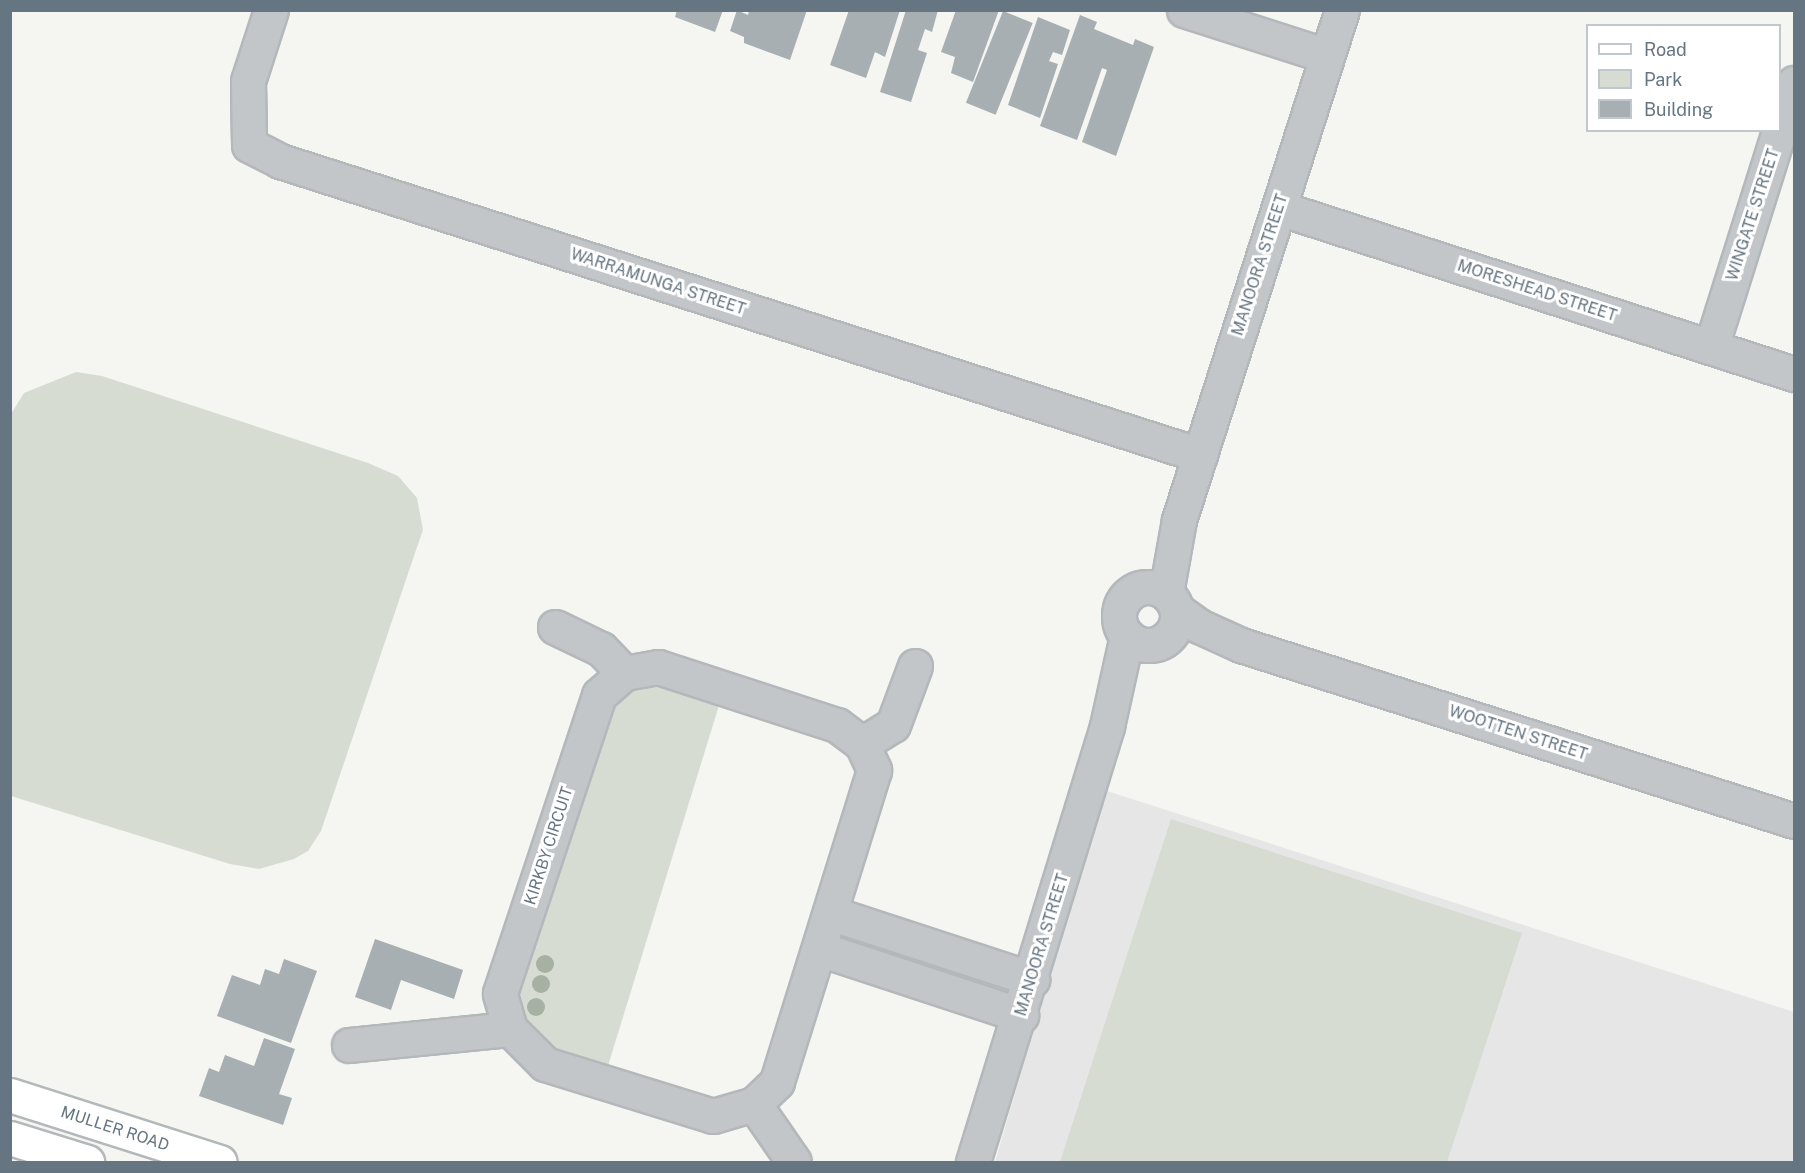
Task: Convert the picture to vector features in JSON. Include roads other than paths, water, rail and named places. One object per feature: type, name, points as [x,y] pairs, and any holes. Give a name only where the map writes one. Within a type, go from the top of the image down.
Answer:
[{"type":"main road","name":"MULLER ROAD","points":[[10,1095],[220,1162]]},
{"type":"main road","points":[[10,1138],[87,1162]]},
{"type":"street","name":"WARRAMUNGA STREET","points":[[271,10],[248,81],[249,144],[280,160],[1200,455]]},
{"type":"street","points":[[1184,10],[1327,56]]},
{"type":"street","name":"MANOORA STREET","points":[[1162,597],[1179,520],[1342,10]]},
{"type":"street","name":"WINGATE STREET","points":[[1781,124],[1794,83]]},
{"type":"street","name":"WINGATE STREET","points":[[1711,347],[1779,132]]},
{"type":"street","name":"MORESHEAD STREET","points":[[1279,208],[1794,374]]},
{"type":"street","points":[[1128,595],[1162,597],[1174,630],[1146,641],[1119,623],[1120,608],[1128,595]]},
{"type":"street","name":"WOOTTEN STREET","points":[[1162,597],[1199,626],[1241,645],[1794,821]]},
{"type":"street","points":[[555,627],[601,649],[624,673]]},
{"type":"street","name":"WOOTTEN STREET","points":[[1146,641],[1195,638],[1241,645]]},
{"type":"street","name":"MANOORA STREET","points":[[974,1162],[1032,979],[1107,726],[1146,641]]},
{"type":"street","points":[[862,744],[893,725],[915,666]]},
{"type":"street","name":"KIRKBY CIRCUIT","points":[[658,667],[837,725],[862,744],[874,770],[777,1082],[754,1104],[713,1116],[545,1064],[510,1029],[500,993],[599,695],[624,673],[658,667]]},
{"type":"street","points":[[830,913],[1032,979]]},
{"type":"street","points":[[820,949],[1021,1014]]},
{"type":"street","points":[[349,1045],[510,1029]]},
{"type":"street","points":[[754,1104],[794,1162]]}]
